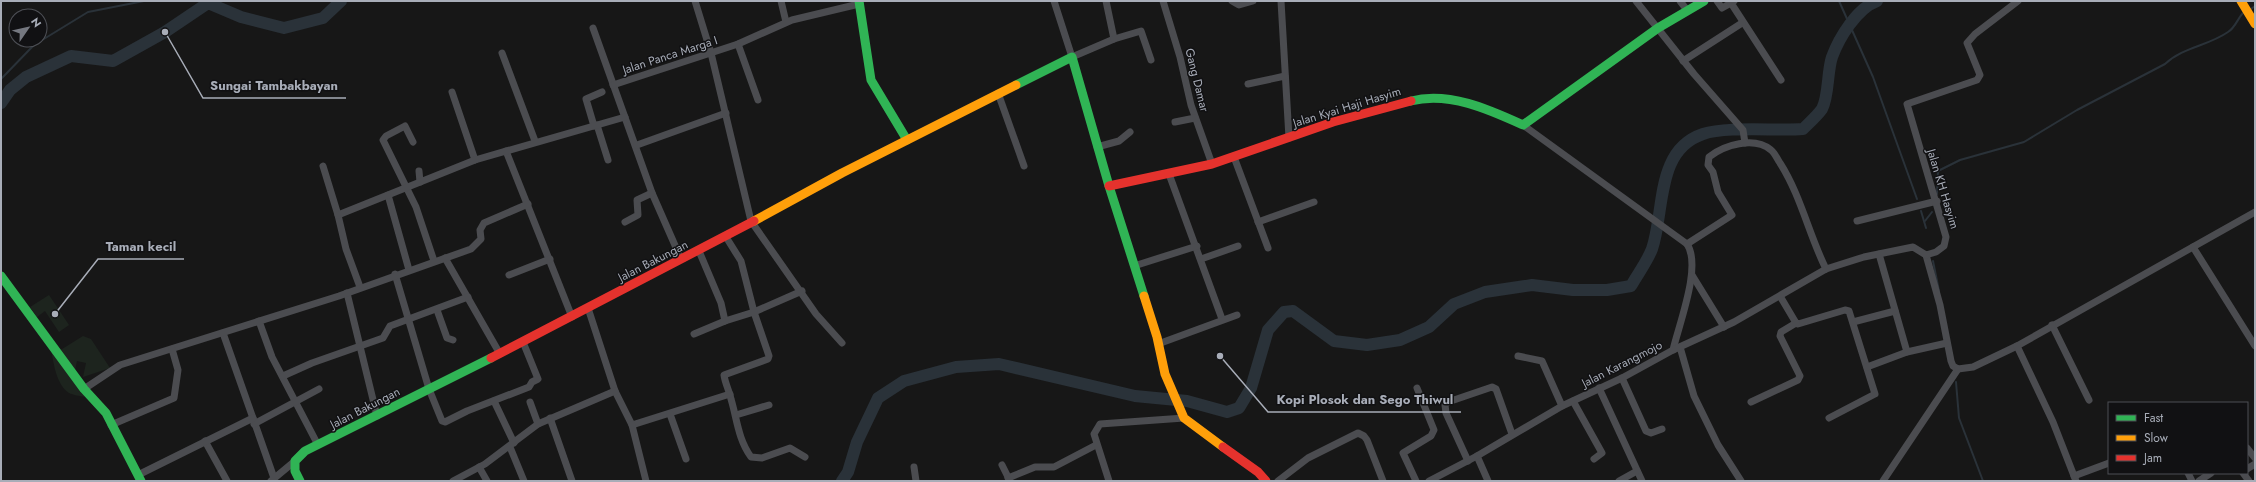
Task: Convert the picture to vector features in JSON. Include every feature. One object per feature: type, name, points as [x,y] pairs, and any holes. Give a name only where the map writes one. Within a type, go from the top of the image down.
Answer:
[{"type":"main road","points":[[1523,126],[1658,28],[1704,1]]},
{"type":"main road","points":[[859,3],[871,80],[908,140]]},
{"type":"main road","points":[[2242,3],[2253,20]]},
{"type":"main road","points":[[1072,57],[1097,147],[1158,344],[1165,374],[1177,403],[1184,418],[1254,468],[1266,481]]},
{"type":"main road","name":"Jalan Bakungan","points":[[295,461],[305,451],[500,354],[726,237],[751,221],[998,93],[1072,57]]},
{"type":"main road","name":"Jalan Kyai Haji Hasyim","points":[[1109,186],[1212,164],[1392,104],[1430,98],[1460,102],[1491,111],[1523,126]]},
{"type":"main road","points":[[1,276],[84,389],[106,412],[111,425],[139,478]]},
{"type":"main road","points":[[295,461],[296,471],[300,481]]},
{"type":"street","points":[[696,1],[711,53],[751,221],[802,291],[816,314],[842,343]]},
{"type":"street","points":[[780,1],[786,22]]},
{"type":"street","points":[[1054,1],[1072,57],[1114,39],[1141,30],[1151,60]]},
{"type":"street","points":[[1106,1],[1114,39]]},
{"type":"street","name":"Gang Damar","points":[[1163,1],[1172,26],[1195,118],[1212,164]]},
{"type":"street","points":[[1232,1],[1236,5],[1239,5],[1253,1]]},
{"type":"street","points":[[1281,1],[1289,138]]},
{"type":"street","points":[[1636,1],[1683,61],[1743,130],[1745,142]]},
{"type":"street","points":[[1680,1],[1687,10]]},
{"type":"street","points":[[1717,1],[1722,8],[1733,2],[1742,23],[1781,80]]},
{"type":"street","name":"Jalan KH Hasyim","points":[[1926,255],[1936,252],[1944,246],[1946,237],[1907,104],[1977,80],[1980,75],[1968,43],[1975,34],[2018,1]]},
{"type":"street","name":"Jalan Panca Marga I","points":[[681,259],[652,193],[636,144],[613,85],[738,44],[786,22],[859,3]]},
{"type":"street","points":[[1683,61],[1742,23]]},
{"type":"street","points":[[593,28],[613,85]]},
{"type":"street","points":[[738,44],[758,100]]},
{"type":"street","points":[[502,53],[535,141]]},
{"type":"street","points":[[1248,84],[1285,76]]},
{"type":"street","points":[[452,92],[475,160]]},
{"type":"street","points":[[602,92],[586,99],[608,160]]},
{"type":"street","points":[[998,93],[1024,166]]},
{"type":"street","points":[[636,144],[726,113]]},
{"type":"street","points":[[338,215],[475,160],[535,141],[625,117]]},
{"type":"street","points":[[1175,122],[1195,118]]},
{"type":"street","points":[[413,142],[408,128],[405,126],[386,136],[383,140],[408,188],[434,261]]},
{"type":"street","points":[[1523,126],[1687,244],[1692,257],[1692,275],[1676,348],[1694,396],[1718,445],[1741,481]]},
{"type":"street","points":[[1097,147],[1119,141],[1130,132]]},
{"type":"street","points":[[1687,244],[1731,217],[1732,212],[1718,192],[1713,172],[1707,161],[1720,149],[1745,142],[1771,150],[1786,172],[1826,269],[1879,254],[1913,247],[1926,255],[1953,366],[1958,370]]},
{"type":"street","points":[[506,151],[572,317]]},
{"type":"street","points":[[1234,157],[1268,248]]},
{"type":"street","points":[[323,166],[338,215],[346,249],[360,287]]},
{"type":"street","points":[[419,171],[420,182]]},
{"type":"street","points":[[1169,174],[1197,246],[1222,319]]},
{"type":"street","points":[[625,222],[638,215],[637,200],[652,193]]},
{"type":"street","points":[[388,195],[409,270]]},
{"type":"street","points":[[1857,221],[1936,201]]},
{"type":"street","points":[[1258,222],[1314,202]]},
{"type":"street","points":[[84,389],[120,365],[223,333],[471,249],[478,244],[481,239],[481,227],[484,223],[528,204]]},
{"type":"street","points":[[1883,481],[1958,370],[1974,367],[2017,346],[2255,212]]},
{"type":"street","points":[[726,237],[741,261],[754,312],[769,356],[764,361],[724,375],[736,414],[738,433],[751,457],[762,458],[790,448],[805,457]]},
{"type":"street","points":[[1134,266],[1197,246]]},
{"type":"street","points":[[1201,259],[1238,246]]},
{"type":"street","points":[[2193,247],[2255,346]]},
{"type":"street","points":[[699,251],[721,303],[725,321]]},
{"type":"street","points":[[1879,254],[1907,352]]},
{"type":"street","points":[[445,258],[500,354]]},
{"type":"street","points":[[509,275],[550,259]]},
{"type":"street","name":"Jalan Karangmojo","points":[[1429,481],[1477,456],[1512,434],[1562,406],[1622,378],[1676,348],[1724,328],[1826,269]]},
{"type":"street","points":[[395,274],[429,389],[440,418],[445,422],[494,401],[527,390],[532,382],[538,379],[523,342]]},
{"type":"street","points":[[1692,275],[1724,328]]},
{"type":"street","points":[[694,334],[725,321],[754,312],[802,291]]},
{"type":"street","points":[[347,292],[377,416]]},
{"type":"street","points":[[1780,296],[1796,323]]},
{"type":"street","points":[[283,376],[361,345],[383,338],[390,326],[468,298]]},
{"type":"street","points":[[588,308],[615,391],[632,425],[646,481]]},
{"type":"street","points":[[437,310],[447,338],[453,340]]},
{"type":"street","points":[[1751,402],[1798,380],[1800,376],[1780,336],[1781,332],[1796,323],[1798,324],[1845,310],[1849,311],[1853,322],[1875,394],[1829,418]]},
{"type":"street","points":[[1853,322],[1895,311]]},
{"type":"street","points":[[1158,344],[1222,319],[1237,315]]},
{"type":"street","points":[[259,321],[272,357],[318,445]]},
{"type":"street","points":[[2052,325],[2089,400]]},
{"type":"street","points":[[223,333],[273,480],[295,461]]},
{"type":"street","points":[[1867,367],[1907,352],[1947,343]]},
{"type":"street","points":[[2017,346],[2054,422],[2075,478],[2108,463]]},
{"type":"street","points":[[111,425],[174,398],[178,370],[172,349]]},
{"type":"street","points":[[1518,356],[1542,361],[1562,406]]},
{"type":"street","points":[[1622,378],[1646,431],[1651,433],[1662,429]]},
{"type":"street","points":[[1416,481],[1403,453],[1431,436],[1434,430],[1417,388]]},
{"type":"street","points":[[1468,461],[1446,413],[1445,405],[1448,402],[1492,388],[1496,389],[1512,434]]},
{"type":"street","points":[[1599,388],[1642,481]]},
{"type":"street","points":[[139,478],[205,441],[254,421],[320,389]]},
{"type":"street","points":[[453,481],[479,467],[512,445],[538,424],[615,391]]},
{"type":"street","points":[[632,425],[730,394]]},
{"type":"street","points":[[494,401],[512,445],[524,481]]},
{"type":"street","points":[[1573,401],[1602,453],[1594,459]]},
{"type":"street","points":[[530,402],[538,424]]},
{"type":"street","points":[[736,414],[769,404]]},
{"type":"street","points":[[670,414],[686,459]]},
{"type":"street","points":[[550,418],[572,481]]},
{"type":"street","points":[[1109,481],[1096,445],[1094,434],[1100,424],[1184,418]]},
{"type":"street","points":[[1278,481],[1308,458],[1358,433],[1364,436],[1367,440],[1383,481]]},
{"type":"street","points":[[205,441],[227,481]]},
{"type":"street","points":[[1002,465],[1009,479],[1035,466],[1054,467],[1096,445]]},
{"type":"street","points":[[2248,449],[2255,458]]},
{"type":"street","points":[[1477,456],[1488,481]]},
{"type":"street","points":[[479,467],[487,481]]},
{"type":"street","points":[[914,467],[916,481]]},
{"type":"street","points":[[1619,481],[1637,471]]},
{"type":"street","points":[[2199,481],[2210,474]]},
{"type":"shaded area","points":[[49,295],[69,325],[59,332],[45,311],[37,317],[30,307]]},
{"type":"shaded area","points":[[83,336],[91,339],[110,368],[83,377],[86,363],[77,361],[74,375],[59,351]]},
{"type":"shaded area","points":[[51,350],[85,397],[69,393],[61,384],[56,373]]},
{"type":"waterway","points":[[1,79],[34,45],[88,12],[144,1]]},
{"type":"waterway","points":[[203,1],[208,3]]},
{"type":"waterway","points":[[1,103],[10,90],[26,77],[71,56],[113,61],[165,32],[208,3],[241,17],[284,28],[323,18],[341,1]]},
{"type":"waterway","points":[[1839,1],[1873,77],[1917,199]]},
{"type":"waterway","points":[[842,481],[848,472],[857,442],[878,398],[904,381],[956,367],[999,364],[1135,396],[1187,401],[1227,412],[1239,408],[1251,388],[1268,330],[1284,312],[1293,311],[1334,341],[1367,345],[1400,340],[1429,327],[1454,304],[1485,292],[1532,285],[1573,290],[1607,290],[1631,286],[1645,264],[1652,249],[1656,234],[1664,183],[1669,167],[1677,153],[1688,142],[1703,134],[1713,132],[1738,129],[1803,129],[1822,109],[1826,98],[1832,57],[1839,41],[1856,17],[1863,10],[1877,1]]},
{"type":"waterway","points":[[2251,9],[2255,6]]},
{"type":"waterway","points":[[1937,194],[1938,171],[1960,160],[2024,142],[2077,110],[2165,64],[2172,58],[2220,37],[2233,28],[2243,13]]},
{"type":"waterway","points":[[1921,211],[1926,228]]},
{"type":"waterway","points":[[1925,221],[1932,212]]},
{"type":"waterway","points":[[1933,261],[1939,291]]},
{"type":"waterway","points":[[1956,382],[1959,418],[1983,481]]},
{"type":"traffic: fast","points":[[859,1],[871,80],[907,140]]},
{"type":"traffic: fast","points":[[1411,101],[1440,98],[1454,100],[1483,108],[1523,125],[1658,28],[1704,1]]},
{"type":"traffic: fast","points":[[1016,85],[1072,57],[1109,186],[1144,296]]},
{"type":"traffic: fast","points":[[1,276],[84,389],[106,413],[141,481]]},
{"type":"traffic: fast","points":[[300,481],[295,471],[295,461],[305,451],[491,358]]},
{"type":"traffic: slow","points":[[2241,1],[2255,24]]},
{"type":"traffic: slow","points":[[754,221],[842,173],[1016,85]]},
{"type":"traffic: slow","points":[[1144,296],[1157,337],[1165,374],[1184,418],[1223,447]]},
{"type":"traffic: jam","points":[[1109,186],[1212,164],[1333,122],[1411,101]]},
{"type":"traffic: jam","points":[[491,358],[754,221]]},
{"type":"traffic: jam","points":[[1223,447],[1258,472],[1266,481]]},
{"type":"place","name":"Sungai Tambakbayan","points":[[165,32]]},
{"type":"place","name":"Taman kecil","points":[[55,314]]},
{"type":"place","name":"Kopi Plosok dan Sego Thiwul","points":[[1220,356]]}]
